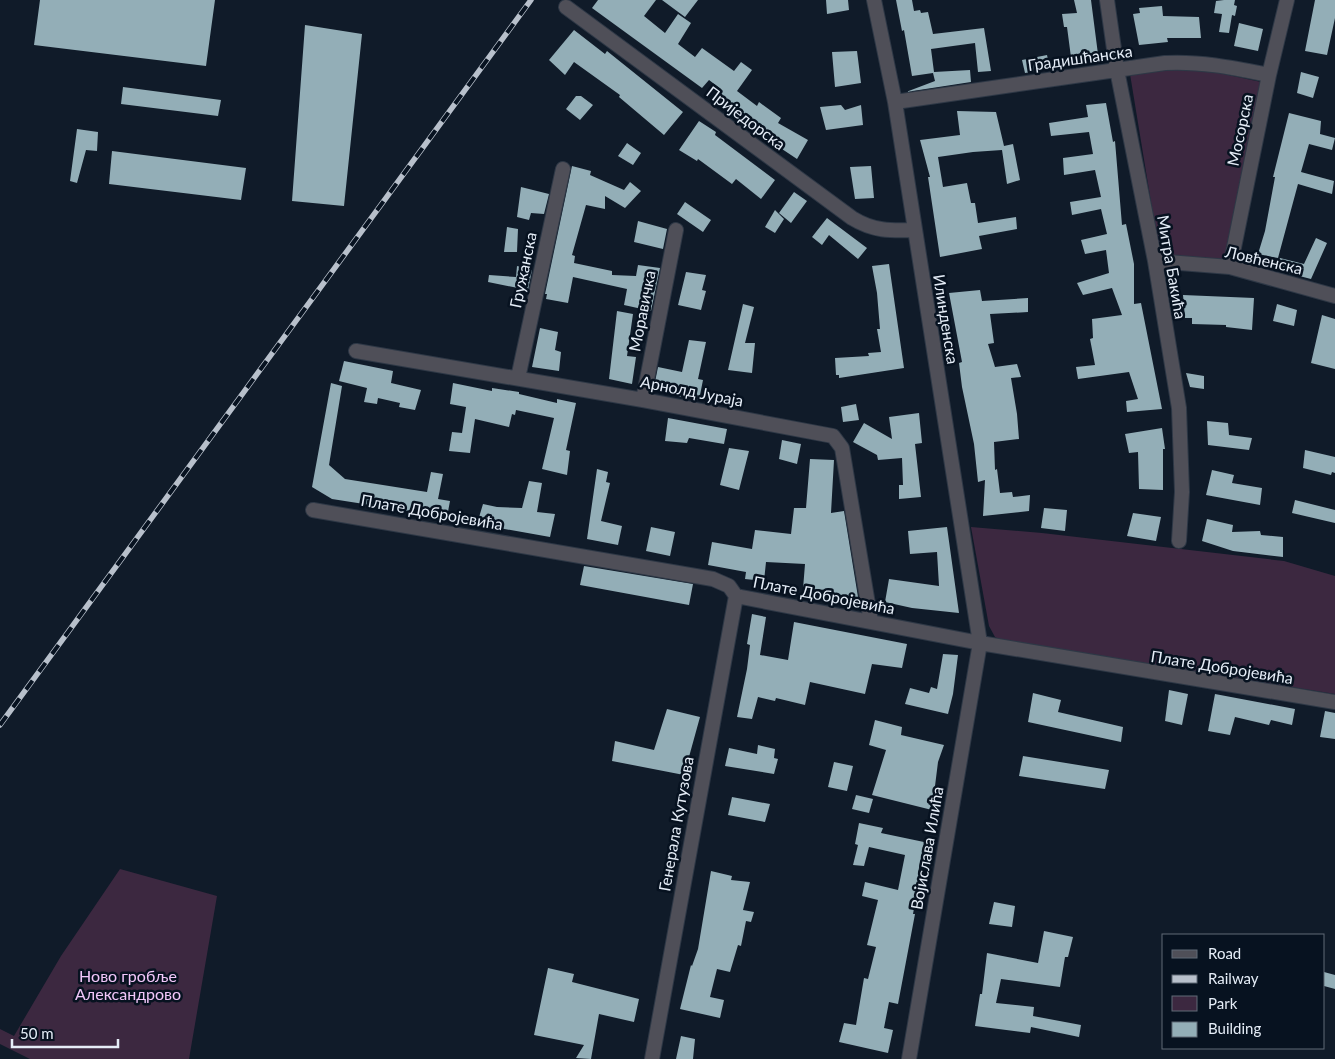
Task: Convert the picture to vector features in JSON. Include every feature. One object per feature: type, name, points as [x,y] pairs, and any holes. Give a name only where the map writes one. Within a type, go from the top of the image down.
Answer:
[{"type":"street","name":"Илинденска","points":[[874,0],[895,102],[980,643]]},
{"type":"street","name":"Митра Бакића","points":[[1107,0],[1117,70],[1155,261],[1178,408],[1182,492],[1179,541]]},
{"type":"street","name":"Мосорска","points":[[1230,268],[1269,75],[1288,0]]},
{"type":"street","name":"Приједорска","points":[[566,7],[852,218],[864,225],[886,232],[915,230]]},
{"type":"street","name":"Градишћанска","points":[[895,102],[1190,61],[1269,75]]},
{"type":"street","name":"Гружанска","points":[[518,378],[563,169]]},
{"type":"street","name":"Моравичка","points":[[643,400],[676,230]]},
{"type":"street","name":"Ловћенска","points":[[1155,261],[1230,268],[1335,296]]},
{"type":"street","name":"Арнолд Јураја","points":[[356,351],[643,400],[833,436],[838,440],[842,448],[871,622]]},
{"type":"street","name":"Плате Добројевића","points":[[313,510],[713,579],[729,586],[736,596],[980,643],[1335,702]]},
{"type":"street","name":"Генерала Кутузова","points":[[652,1059],[736,596]]},
{"type":"street","name":"Војислава Илића","points":[[909,1059],[980,643]]},
{"type":"green space","points":[[1167,69],[1205,70],[1261,82],[1225,260],[1160,257],[1130,74]]},
{"type":"green space","points":[[971,527],[1042,533],[1284,561],[1335,576],[1335,694],[1001,640],[995,637],[989,626]]},
{"type":"green space","name":"Ново гробље Александрово","points":[[120,869],[217,896],[189,1059],[30,1059],[0,1044],[0,1029],[14,1036],[61,956]]},
{"type":"building","points":[[40,0],[215,0],[206,66],[34,45]]},
{"type":"building","points":[[598,0],[656,0],[644,16],[665,33],[678,14],[691,23],[678,44],[695,57],[702,48],[734,71],[741,62],[752,70],[737,91],[757,106],[759,102],[781,118],[778,123],[808,140],[797,159],[782,149],[784,146],[745,122],[747,120],[716,96],[721,89],[709,80],[702,88],[592,8]]},
{"type":"building","points":[[662,0],[698,0],[685,17]]},
{"type":"building","points":[[826,0],[848,0],[849,10],[827,14]]},
{"type":"building","points":[[896,0],[912,0],[914,11],[928,12],[933,34],[984,28],[991,71],[978,72],[975,43],[931,49],[934,72],[970,70],[971,82],[906,92],[935,81],[933,73],[912,76],[904,30],[902,31]]},
{"type":"building","points":[[1074,0],[1091,0],[1099,62],[1072,65],[1067,27],[1064,27],[1062,14],[1077,13]]},
{"type":"building","points":[[1235,0],[1234,5],[1237,6],[1235,16],[1232,15],[1229,33],[1219,32],[1222,14],[1214,13],[1216,1]]},
{"type":"building","points":[[1315,0],[1335,0],[1335,18],[1327,55],[1305,51]]},
{"type":"building","points":[[1162,6],[1163,16],[1199,17],[1201,38],[1167,38],[1168,42],[1139,45],[1133,14],[1140,13],[1139,8]]},
{"type":"building","points":[[1239,23],[1263,29],[1258,51],[1234,46]]},
{"type":"building","points":[[305,25],[362,34],[344,206],[292,201]]},
{"type":"building","points":[[574,30],[605,54],[607,51],[683,112],[664,135],[619,97],[620,95],[574,62],[565,75],[549,60]]},
{"type":"building","points":[[857,51],[861,83],[835,87],[832,52]]},
{"type":"building","points":[[1047,55],[1050,69],[1025,73],[1022,60]]},
{"type":"building","points":[[1301,72],[1319,77],[1313,98],[1297,93]]},
{"type":"building","points":[[123,87],[221,100],[218,116],[121,104]]},
{"type":"building","points":[[576,96],[581,96],[593,105],[580,120],[566,109]]},
{"type":"building","points":[[1106,103],[1113,142],[1115,141],[1122,225],[1126,224],[1134,264],[1134,304],[1141,303],[1162,409],[1127,412],[1126,401],[1138,399],[1129,372],[1078,379],[1076,367],[1095,365],[1090,339],[1093,338],[1092,319],[1122,315],[1112,288],[1083,295],[1077,283],[1109,273],[1106,250],[1085,254],[1081,240],[1107,234],[1101,209],[1072,215],[1070,202],[1101,197],[1095,170],[1064,175],[1063,158],[1093,154],[1089,132],[1051,136],[1049,123],[1088,117],[1086,105]]},
{"type":"building","points":[[841,105],[845,110],[861,105],[863,125],[826,130],[820,107]]},
{"type":"building","points":[[957,111],[996,112],[1004,146],[1013,144],[1020,180],[1007,184],[1002,150],[973,152],[938,157],[943,187],[967,183],[971,203],[975,203],[978,223],[1016,217],[1017,229],[979,236],[982,249],[940,257],[928,177],[930,177],[920,140],[960,135]]},
{"type":"building","points":[[1289,113],[1321,121],[1320,134],[1335,138],[1332,150],[1309,144],[1301,172],[1334,181],[1332,194],[1298,184],[1278,258],[1258,254],[1265,231],[1275,177],[1273,177]]},
{"type":"building","points":[[699,121],[716,132],[715,135],[775,180],[761,199],[736,179],[732,184],[698,159],[697,161],[679,150]]},
{"type":"building","points":[[77,129],[98,132],[97,151],[86,150],[77,183],[70,181]]},
{"type":"building","points":[[627,143],[641,153],[633,165],[618,156]]},
{"type":"building","points":[[112,151],[246,168],[241,200],[109,184]]},
{"type":"building","points":[[572,166],[591,171],[590,175],[624,190],[630,182],[641,191],[625,208],[605,196],[605,209],[586,205],[572,255],[575,256],[574,263],[612,271],[612,275],[636,276],[638,265],[660,268],[651,311],[624,305],[627,289],[573,277],[568,303],[546,299],[547,294],[545,294]]},
{"type":"building","points":[[871,166],[874,198],[855,199],[850,167]]},
{"type":"building","points":[[521,187],[549,194],[544,214],[531,213],[529,220],[517,217]]},
{"type":"building","points":[[794,192],[807,201],[791,223],[779,213]]},
{"type":"building","points":[[685,202],[711,220],[703,232],[677,214]]},
{"type":"building","points":[[775,210],[784,219],[775,233],[765,227]]},
{"type":"building","points":[[827,218],[867,248],[858,259],[829,235],[822,245],[812,237]]},
{"type":"building","points":[[638,221],[667,229],[663,249],[634,242]]},
{"type":"building","points":[[507,227],[518,229],[517,252],[504,252]]},
{"type":"building","points":[[1316,238],[1327,243],[1311,279],[1276,270],[1280,258],[1304,264]]},
{"type":"building","points":[[889,264],[904,368],[839,378],[839,375],[836,375],[835,358],[869,356],[868,353],[881,352],[877,329],[880,329],[877,293],[872,266]]},
{"type":"building","points":[[517,266],[532,270],[528,290],[488,282],[489,275],[516,277]]},
{"type":"building","points":[[686,272],[706,275],[702,290],[706,291],[701,310],[678,305]]},
{"type":"building","points":[[980,290],[982,301],[1028,298],[1028,312],[990,314],[994,343],[988,344],[995,367],[1017,364],[1021,377],[1011,378],[1019,439],[994,442],[995,470],[997,469],[1000,493],[1012,492],[1013,497],[1030,495],[1029,511],[983,516],[985,480],[978,482],[974,444],[962,387],[959,363],[962,362],[949,293]]},
{"type":"building","points":[[1183,295],[1254,298],[1252,330],[1226,327],[1226,325],[1192,324],[1192,318],[1185,318]]},
{"type":"building","points":[[743,304],[754,307],[745,343],[755,343],[752,373],[728,370]]},
{"type":"building","points":[[1277,304],[1297,310],[1294,326],[1273,321]]},
{"type":"building","points":[[617,311],[633,314],[627,356],[636,357],[632,384],[609,379]]},
{"type":"building","points":[[1322,315],[1335,319],[1335,369],[1311,363]]},
{"type":"building","points":[[540,328],[558,332],[555,350],[561,352],[559,371],[532,367]]},
{"type":"building","points":[[689,340],[706,342],[698,379],[703,380],[699,400],[678,396],[678,392],[654,387],[658,367],[682,372]]},
{"type":"building","points":[[344,361],[393,371],[391,383],[421,390],[415,410],[399,407],[400,403],[378,398],[377,404],[364,402],[367,388],[339,381]]},
{"type":"building","points":[[1186,373],[1204,376],[1204,389],[1190,387]]},
{"type":"building","points":[[331,383],[342,386],[329,465],[345,479],[427,492],[431,472],[443,474],[438,499],[450,501],[447,517],[332,499],[312,487]]},
{"type":"building","points":[[453,383],[492,391],[492,388],[519,392],[519,394],[557,403],[557,399],[576,403],[566,450],[570,451],[567,475],[542,469],[554,418],[516,410],[515,415],[512,414],[509,427],[475,419],[470,453],[449,451],[452,432],[462,433],[466,407],[450,404]]},
{"type":"building","points":[[856,404],[859,420],[843,422],[841,407]]},
{"type":"building","points":[[919,413],[922,443],[915,444],[921,497],[899,499],[899,485],[903,485],[902,458],[878,460],[877,455],[853,442],[864,423],[892,439],[889,417]]},
{"type":"building","points":[[668,418],[727,429],[724,444],[689,438],[687,443],[665,441]]},
{"type":"building","points":[[1207,421],[1228,423],[1229,435],[1252,438],[1249,450],[1208,445]]},
{"type":"building","points":[[1162,428],[1165,449],[1163,449],[1163,490],[1139,489],[1138,452],[1129,453],[1125,434]]},
{"type":"building","points":[[782,440],[801,444],[797,464],[779,459]]},
{"type":"building","points":[[729,448],[749,451],[739,490],[720,485]]},
{"type":"building","points":[[1305,450],[1335,457],[1335,473],[1332,472],[1331,475],[1303,468]]},
{"type":"building","points":[[810,459],[834,460],[831,513],[844,511],[858,597],[831,595],[832,590],[803,589],[805,564],[766,562],[764,581],[745,579],[746,572],[708,565],[712,542],[752,549],[755,530],[791,534],[794,508],[806,508]]},
{"type":"building","points":[[597,469],[608,472],[606,482],[610,483],[601,521],[622,526],[618,545],[587,539]]},
{"type":"building","points":[[1212,470],[1234,475],[1232,483],[1262,488],[1260,505],[1206,495]]},
{"type":"building","points":[[529,481],[542,483],[537,512],[555,514],[550,537],[477,524],[483,504],[497,507],[522,508]]},
{"type":"building","points":[[1295,500],[1335,510],[1335,523],[1292,513]]},
{"type":"building","points":[[1044,508],[1067,510],[1065,531],[1041,528]]},
{"type":"building","points":[[1133,513],[1161,517],[1156,541],[1127,536]]},
{"type":"building","points":[[1207,519],[1233,525],[1232,532],[1260,531],[1261,535],[1283,537],[1283,557],[1233,551],[1202,541]]},
{"type":"building","points":[[651,527],[675,532],[670,556],[646,551]]},
{"type":"building","points":[[947,527],[959,613],[912,608],[885,602],[889,579],[939,586],[937,552],[910,554],[908,531]]},
{"type":"building","points":[[584,566],[693,584],[689,605],[580,585]]},
{"type":"building","points":[[752,614],[766,617],[760,655],[788,660],[794,622],[907,644],[902,668],[872,664],[865,694],[810,682],[805,705],[776,698],[775,701],[758,697],[752,719],[737,717],[747,669],[750,645],[747,644]]},
{"type":"building","points":[[943,654],[958,655],[953,694],[948,714],[905,704],[910,688],[929,693],[931,687],[937,689]]},
{"type":"building","points":[[1169,690],[1188,694],[1182,725],[1165,721]]},
{"type":"building","points":[[1033,693],[1061,700],[1058,712],[1123,727],[1121,742],[1028,722]]},
{"type":"building","points":[[1215,694],[1295,709],[1292,725],[1271,720],[1269,725],[1235,717],[1230,735],[1208,731]]},
{"type":"building","points":[[667,709],[700,717],[684,775],[612,761],[615,741],[654,750]]},
{"type":"building","points":[[1325,711],[1335,713],[1335,739],[1320,737]]},
{"type":"building","points":[[875,720],[902,727],[901,735],[944,745],[938,762],[932,810],[872,795],[886,750],[869,745]]},
{"type":"building","points":[[758,745],[775,749],[774,758],[778,759],[774,774],[725,766],[729,748],[757,754]]},
{"type":"building","points":[[1023,756],[1109,770],[1105,789],[1019,776]]},
{"type":"building","points":[[834,762],[853,766],[847,791],[828,787]]},
{"type":"building","points":[[856,795],[873,799],[869,813],[852,809]]},
{"type":"building","points":[[732,797],[770,804],[765,822],[728,815]]},
{"type":"building","points":[[859,823],[883,828],[881,833],[924,842],[918,873],[920,874],[913,914],[915,914],[898,1004],[889,1002],[884,1028],[893,1030],[888,1053],[839,1042],[844,1023],[856,1025],[864,978],[868,979],[876,947],[867,945],[878,900],[862,896],[865,882],[898,890],[905,855],[869,847],[864,866],[853,865],[858,845],[855,844]]},
{"type":"building","points":[[711,871],[732,876],[731,880],[750,882],[743,910],[754,912],[751,922],[746,921],[741,946],[738,945],[730,972],[717,969],[710,997],[724,1000],[720,1018],[680,1009],[691,965],[698,949]]},
{"type":"building","points":[[994,902],[1015,906],[1012,927],[989,924]]},
{"type":"building","points":[[1044,931],[1073,937],[1068,957],[1065,957],[1060,987],[1001,979],[996,1003],[1034,1007],[1033,1016],[1081,1025],[1079,1037],[1031,1027],[1030,1033],[975,1026],[980,994],[982,994],[987,953],[1038,963]]},
{"type":"building","points":[[548,968],[574,974],[572,982],[639,999],[634,1022],[599,1014],[591,1059],[576,1058],[584,1045],[534,1035]]},
{"type":"building","points":[[1325,972],[1335,975],[1335,989],[1325,986]]},
{"type":"building","points":[[681,1036],[695,1039],[693,1059],[676,1059]]},
{"type":"railway","points":[[0,725],[531,0]]}]
